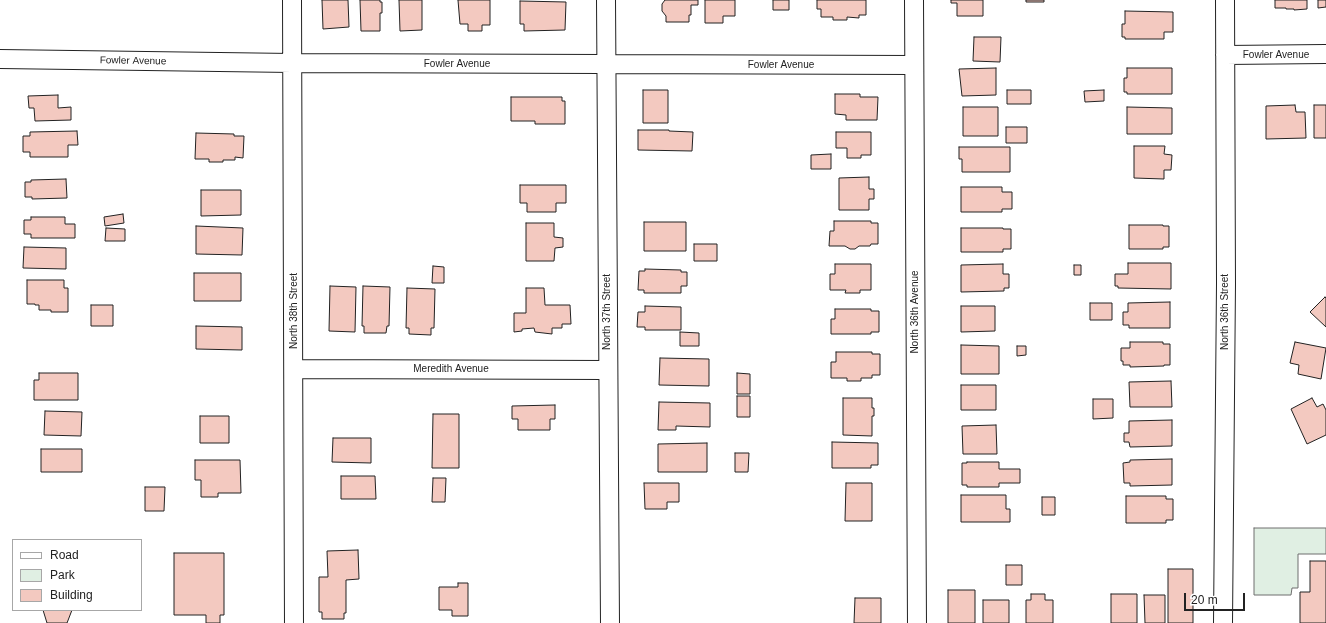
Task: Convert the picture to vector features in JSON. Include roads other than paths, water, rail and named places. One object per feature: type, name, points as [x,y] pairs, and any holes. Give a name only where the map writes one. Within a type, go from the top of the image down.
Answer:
[{"type":"street","name":"North 38th Street","points":[[292,0],[294,623]]},
{"type":"street","name":"North 37th Street","points":[[606,0],[610,623]]},
{"type":"street","name":"North 36th Avenue","points":[[914,0],[917,623]]},
{"type":"street","name":"North 36th Street","points":[[1223,623],[1226,283],[1225,0]]},
{"type":"street","name":"Fowler Avenue","points":[[1225,55],[1326,54]]},
{"type":"street","name":"Fowler Avenue","points":[[0,59],[292,63],[914,65]]},
{"type":"street","name":"Meredith Avenue","points":[[294,369],[608,370]]}]
